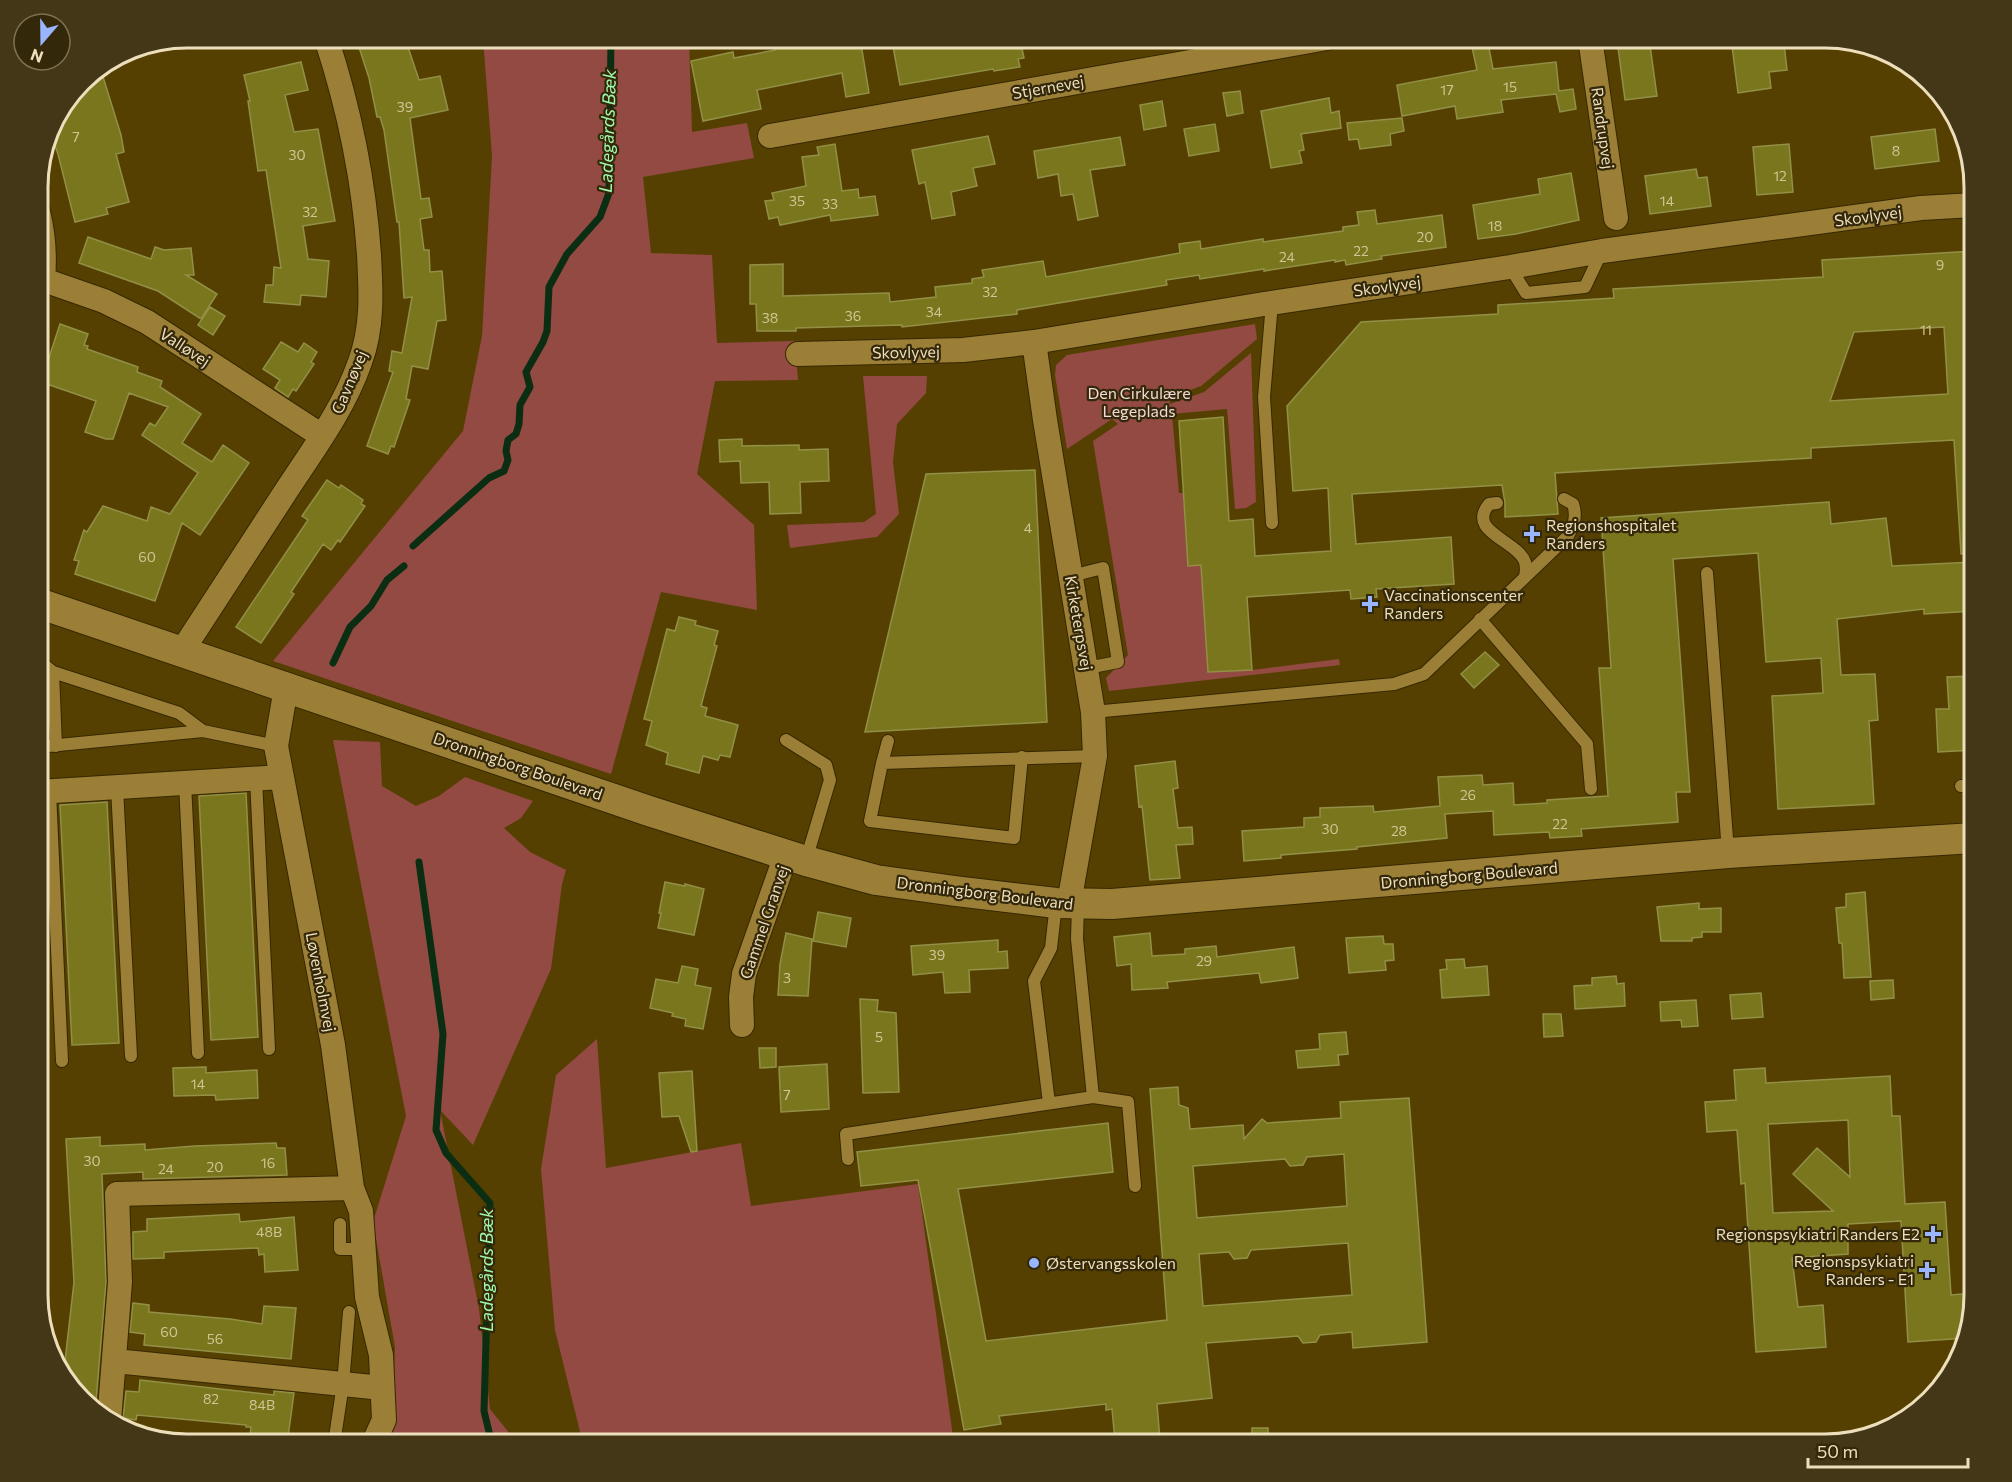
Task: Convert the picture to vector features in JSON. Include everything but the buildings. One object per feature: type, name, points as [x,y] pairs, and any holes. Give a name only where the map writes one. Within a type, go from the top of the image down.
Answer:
[{"type":"street","name":"Gavnøvej","points":[[182,651],[339,409],[360,362],[368,330],[372,303],[367,224],[356,152],[342,88],[329,48]]},
{"type":"street","name":"Stjernevej","points":[[770,136],[1270,48]]},
{"type":"street","name":"Randrupvej","points":[[1591,48],[1616,218]]},
{"type":"street","name":"Skovlyvej","points":[[798,354],[963,350],[1034,342],[1602,251],[1964,205]]},
{"type":"street","name":"Valløvej","points":[[48,282],[104,301],[147,322],[322,436]]},
{"type":"street","name":"Kirketerpsvej","points":[[1034,342],[1094,712],[1095,756],[1068,903]]},
{"type":"street","name":"Dronningborg Boulevard","points":[[48,606],[649,811],[796,858],[876,880],[1068,903],[1112,904],[1728,853],[1964,839]]},
{"type":"street","name":"Løvenholmvej","points":[[286,688],[276,746],[333,1045],[352,1188],[361,1211],[367,1297],[381,1356],[384,1420],[378,1434]]},
{"type":"street","points":[[48,792],[282,777]]},
{"type":"street","name":"Gammel Granvej","points":[[742,1025],[741,997],[744,974],[796,858]]},
{"type":"street","points":[[110,1410],[120,1282],[117,1194],[352,1188]]},
{"type":"street","points":[[115,1361],[382,1388]]},
{"type":"lane","points":[[1510,267],[1526,293],[1585,288],[1602,251]]},
{"type":"lane","points":[[1272,303],[1264,397],[1272,523]]},
{"type":"lane","points":[[1094,712],[1394,684],[1424,674],[1568,536],[1574,525],[1575,513],[1573,504],[1564,499]]},
{"type":"lane","points":[[1497,503],[1489,504],[1484,509],[1482,517],[1484,524],[1490,532],[1517,550],[1525,560],[1525,576]]},
{"type":"lane","points":[[1071,576],[1102,568],[1118,662],[1086,668]]},
{"type":"lane","points":[[1707,573],[1728,853]]},
{"type":"lane","points":[[1480,620],[1587,744],[1591,789]]},
{"type":"lane","points":[[48,668],[53,672],[178,713],[203,731]]},
{"type":"lane","points":[[53,672],[56,746]]},
{"type":"lane","points":[[48,746],[203,731],[276,746]]},
{"type":"lane","points":[[786,741],[826,765],[830,780],[796,858]]},
{"type":"lane","points":[[888,741],[870,821],[1014,838],[1022,757]]},
{"type":"lane","points":[[882,763],[1095,756]]},
{"type":"lane","points":[[256,779],[269,1049]]},
{"type":"lane","points":[[185,783],[198,1053]]},
{"type":"lane","points":[[117,788],[131,1056]]},
{"type":"lane","points":[[48,852],[62,1062]]},
{"type":"lane","points":[[1068,903],[1077,939],[1093,1097]]},
{"type":"lane","points":[[1049,1104],[1034,981],[1051,948],[1068,903]]},
{"type":"lane","points":[[848,1159],[846,1134],[1093,1097],[1128,1102],[1135,1186]]},
{"type":"lane","points":[[340,1224],[340,1249],[363,1249]]},
{"type":"lane","points":[[335,1434],[350,1312]]},
{"type":"green space","points":[[484,48],[689,48],[692,132],[747,123],[754,158],[643,177],[651,253],[712,255],[717,343],[795,341],[798,380],[715,381],[697,474],[754,525],[757,610],[661,592],[611,774],[273,661],[463,431],[482,336],[492,156]]},
{"type":"green space","name":"Den Cirkulære Legeplads","points":[[1255,324],[1257,339],[1201,386],[1169,398],[1170,404],[1204,392],[1251,353],[1256,502],[1246,508],[1235,509],[1227,409],[1172,414],[1179,493],[1183,493],[1188,565],[1201,565],[1208,672],[1252,670],[1339,659],[1340,665],[1109,691],[1106,678],[1128,655],[1093,441],[1118,424],[1112,419],[1067,449],[1055,375],[1056,365],[1067,355]]},
{"type":"green space","points":[[863,376],[927,376],[926,393],[897,424],[893,462],[899,514],[877,537],[790,548],[787,525],[864,522],[876,514]]},
{"type":"green space","points":[[333,740],[380,742],[382,786],[416,806],[439,796],[465,777],[533,801],[521,818],[504,828],[530,852],[566,870],[562,884],[551,969],[473,1145],[440,1110],[479,1309],[490,1409],[510,1434],[389,1434],[392,1430],[395,1347],[373,1222],[406,1116]]},
{"type":"green space","points":[[597,1039],[606,1168],[741,1143],[751,1206],[918,1184],[953,1434],[581,1434],[555,1330],[541,1169],[556,1075]]},
{"type":"waterway","name":"Ladegårds Bæk","points":[[413,546],[489,478],[504,471],[508,460],[506,451],[508,440],[516,434],[520,405],[530,387],[526,372],[547,331],[549,287],[567,254],[600,217],[609,193],[611,48]]},
{"type":"waterway","name":"Ladegårds Bæk","points":[[333,663],[350,627],[371,606],[387,580],[404,566]]},
{"type":"waterway","name":"Ladegårds Bæk","points":[[419,862],[443,1034],[436,1130],[446,1153],[490,1203],[484,1411],[490,1434]]},
{"type":"place","name":"Regionshospitalet Randers","points":[[1532,534]]},
{"type":"place","name":"Vaccinationscenter Randers","points":[[1370,604]]},
{"type":"place","name":"Regionspsykiatri Randers E2","points":[[1933,1234]]},
{"type":"place","name":"Østervangsskolen","points":[[1034,1263]]},
{"type":"place","name":"Regionspsykiatri Randers - E1","points":[[1927,1270]]}]
